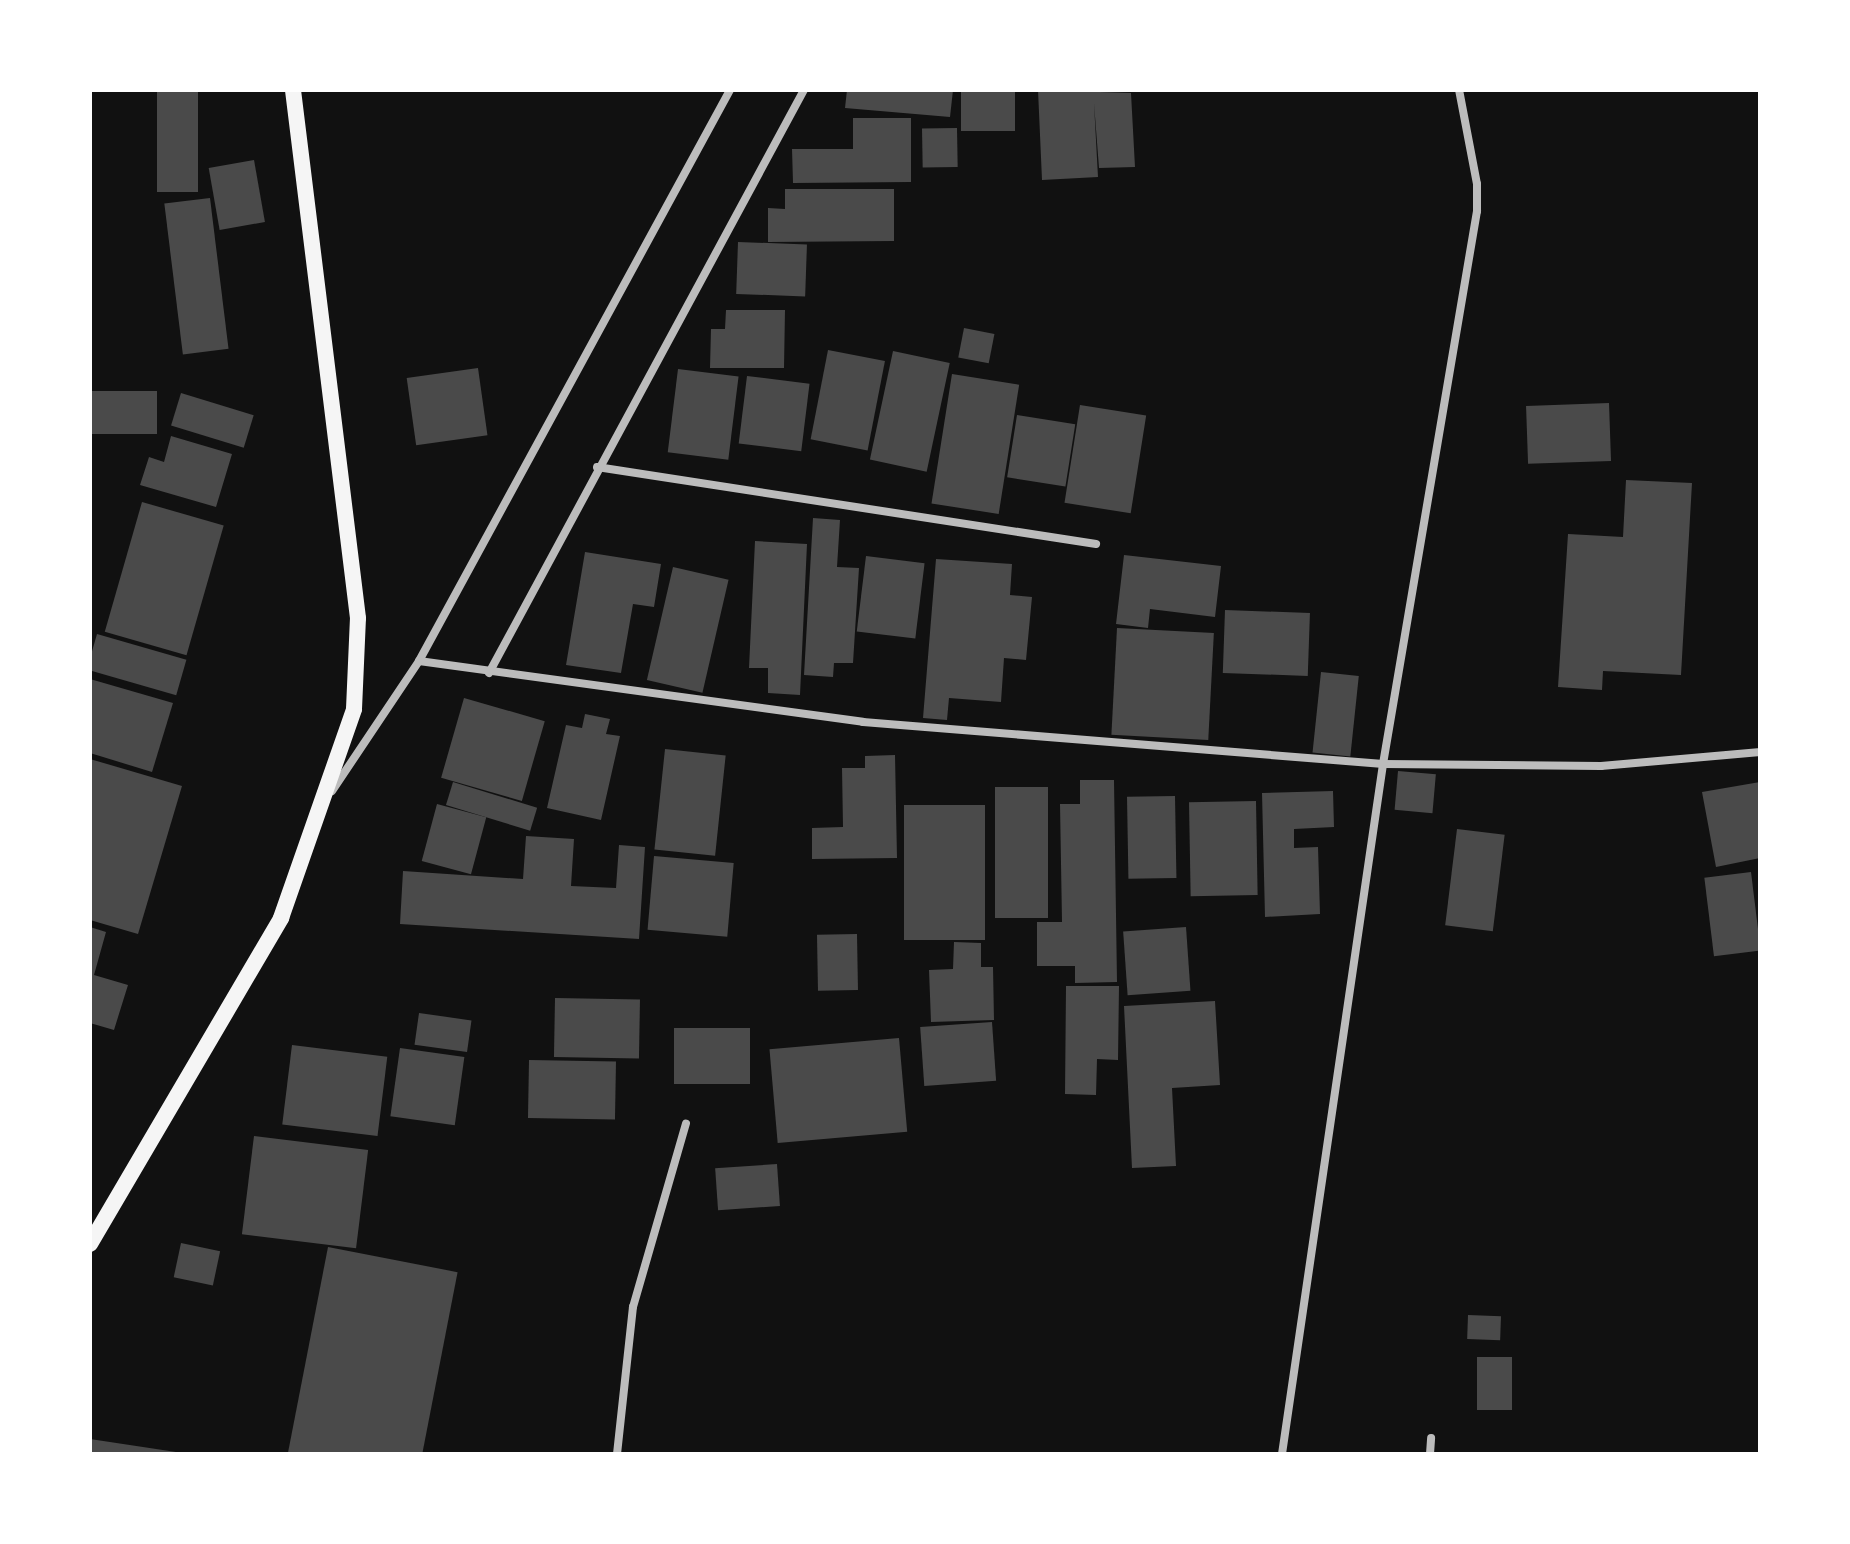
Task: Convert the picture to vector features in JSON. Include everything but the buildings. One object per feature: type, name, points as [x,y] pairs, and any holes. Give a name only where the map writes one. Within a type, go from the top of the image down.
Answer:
[{"type":"main road","points":[[90,1244],[281,918],[326,799],[354,709],[358,618],[293,90]]},
{"type":"street","points":[[326,799],[419,661],[730,90]]},
{"type":"street","points":[[489,673],[597,467],[804,90]]},
{"type":"street","points":[[1282,1454],[1383,764],[1477,211],[1459,90]]},
{"type":"street","points":[[597,467],[1096,544]]},
{"type":"street","points":[[419,661],[863,722],[1383,764],[1601,766],[1760,752]]},
{"type":"street","points":[[617,1454],[633,1307],[686,1123]]},
{"type":"street","points":[[1430,1454],[1431,1438]]}]
